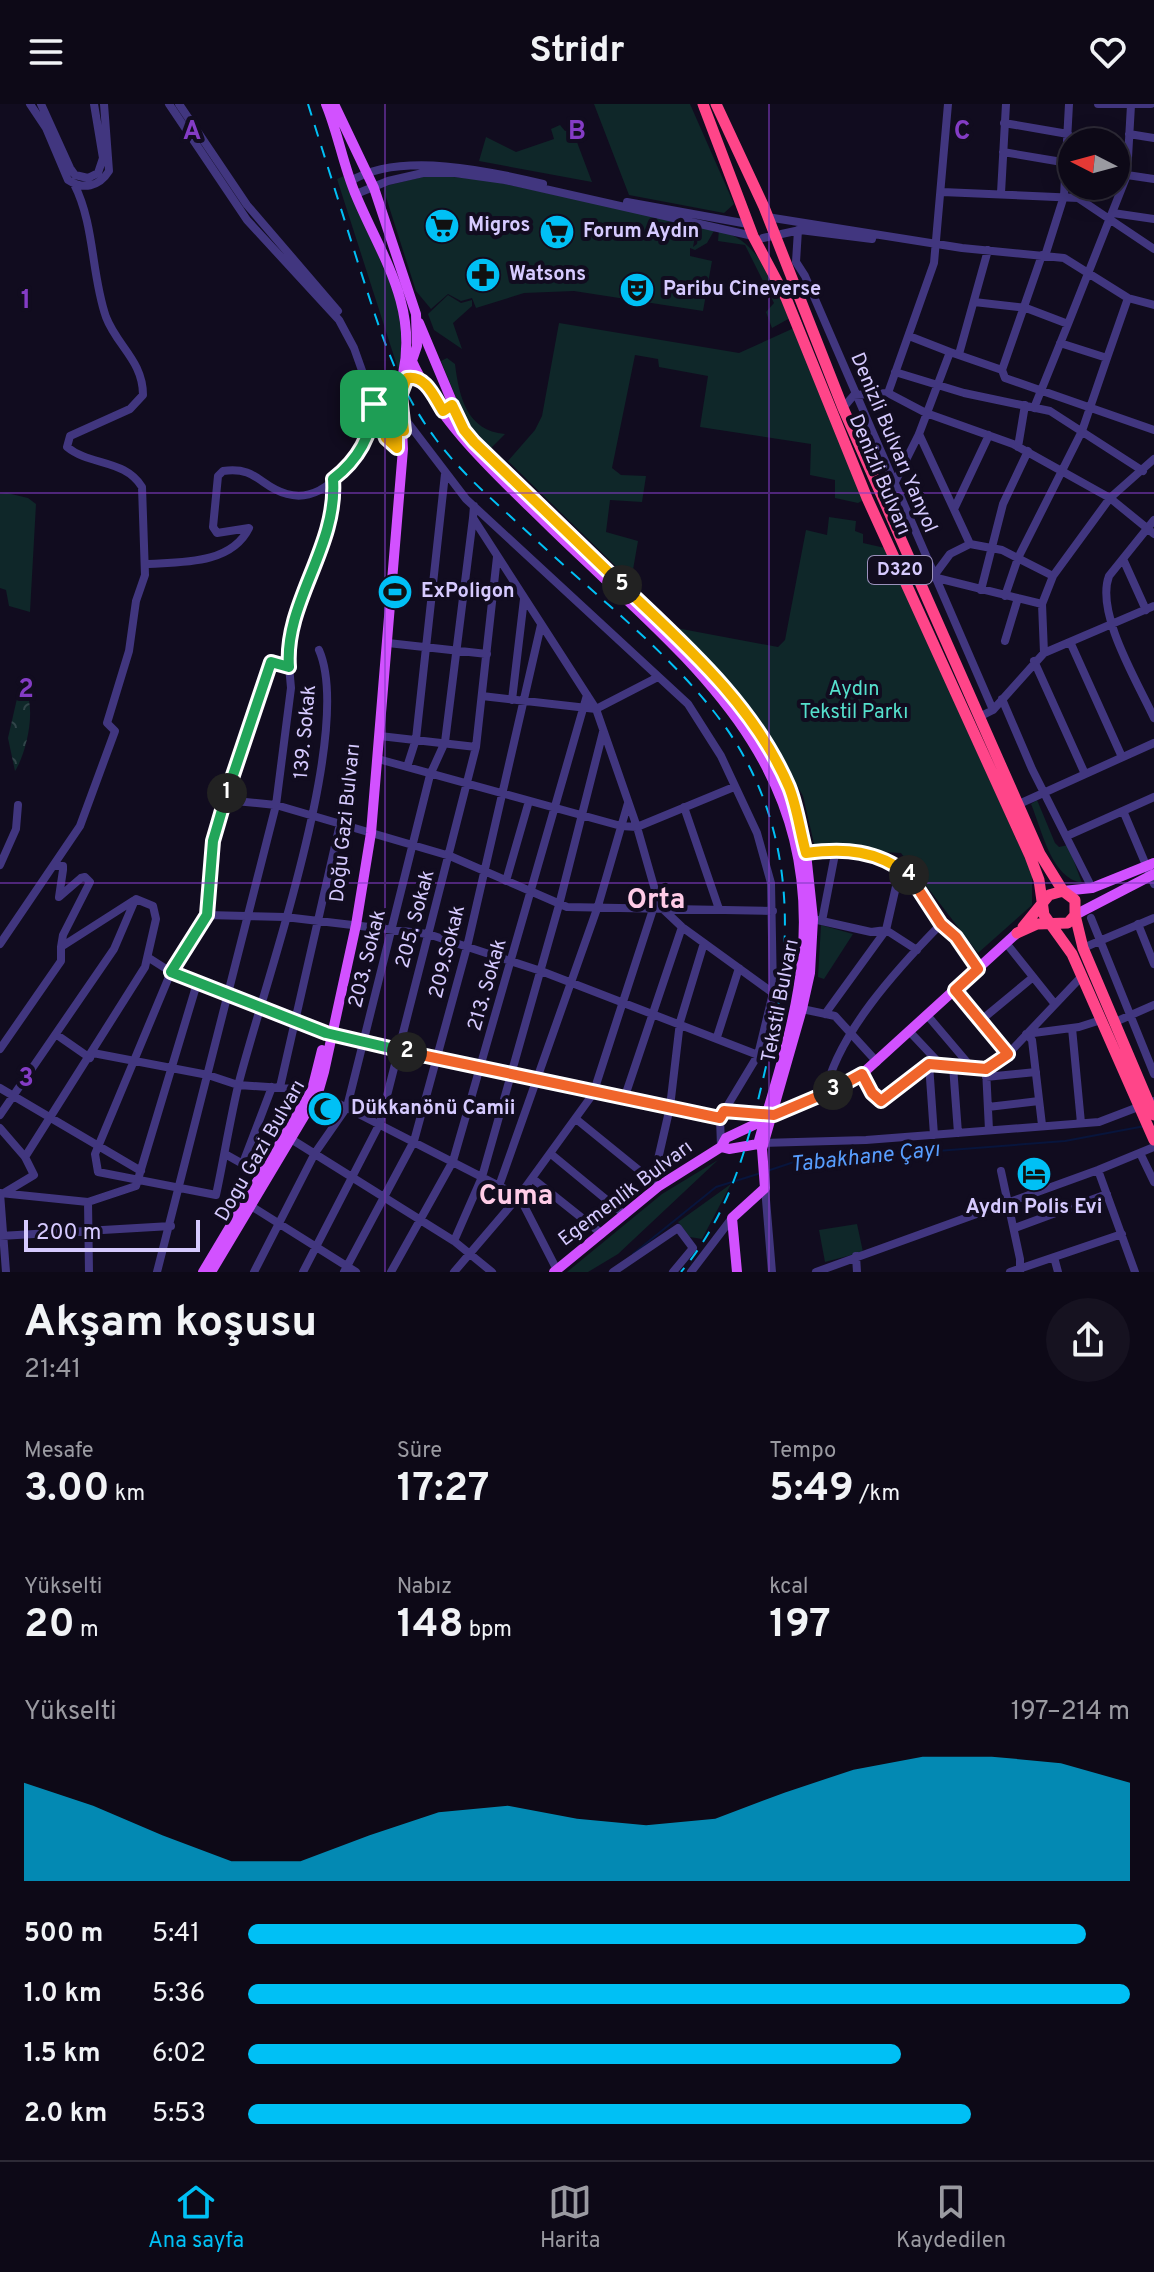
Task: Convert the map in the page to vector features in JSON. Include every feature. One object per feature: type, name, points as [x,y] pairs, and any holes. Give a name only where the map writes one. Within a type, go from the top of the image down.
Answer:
[{"type":"highway","name":"Denizli Bulvarı","points":[[703,104],[748,224],[765,230],[782,254],[843,408],[928,579],[981,716],[1040,854],[1063,891]]},
{"type":"highway","name":"Denizli Bulvarı","points":[[716,104],[765,230],[786,298],[867,498],[1030,856],[1043,904]]},
{"type":"highway","points":[[748,224],[755,216],[765,230]]},
{"type":"highway","points":[[1017,933],[1053,892],[1063,891],[1075,900],[1075,915],[1083,948],[1115,1022],[1154,1139]]},
{"type":"highway","points":[[1043,904],[1044,915],[1082,976],[1101,1020],[1154,1115]]},
{"type":"highway","points":[[1017,933],[1037,924],[1068,923],[1075,915]]},
{"type":"main road","points":[[326,104],[356,194],[405,307],[407,346]]},
{"type":"main road","name":"Tekstil Bulvarı","points":[[334,104],[368,173],[448,408],[471,450],[688,661],[750,734],[782,796],[799,874],[813,919],[769,1116]]},
{"type":"main road","points":[[361,206],[375,194]]},
{"type":"main road","points":[[384,642],[400,396],[417,346],[416,314]]},
{"type":"main road","name":"Doğu Gazi Bulvarı","points":[[203,1272],[315,1092],[354,924],[368,832],[377,738],[400,431],[395,397],[404,372],[407,346]]},
{"type":"main road","name":"Tekstil Bulvarı","points":[[407,346],[423,381],[474,442],[685,646],[744,710],[773,753],[790,791],[806,853],[813,919],[810,973],[802,1009],[769,1116]]},
{"type":"main road","points":[[407,378],[416,377],[423,381]]},
{"type":"main road","points":[[368,832],[378,759],[377,738]]},
{"type":"main road","points":[[1063,891],[1092,888],[1152,873]]},
{"type":"main road","points":[[1075,915],[1152,873]]},
{"type":"main road","name":"Egemenlik Bulvarı","points":[[556,1271],[625,1215],[656,1184],[721,1147],[735,1132],[825,1094],[862,1074],[1017,933]]},
{"type":"main road","name":"Dogu Gazi Bulvarı","points":[[211,1272],[251,1206],[264,1176],[291,1139],[315,1092]]},
{"type":"main road","points":[[738,1272],[733,1216],[765,1184],[762,1147],[769,1116]]},
{"type":"main road","points":[[721,1147],[762,1147]]},
{"type":"street","points":[[0,944],[80,826],[115,731],[107,723],[129,651],[146,564],[142,487],[137,478],[127,470],[67,447],[70,436],[130,409],[143,395],[140,370],[106,316],[84,204],[61,167],[46,128],[30,104]]},
{"type":"street","points":[[41,104],[70,168],[75,175],[88,178],[98,173],[103,158],[94,104]]},
{"type":"street","points":[[74,184],[88,186],[106,177],[111,163],[104,104]]},
{"type":"street","points":[[169,104],[247,220],[339,320],[354,348],[386,438],[397,448]]},
{"type":"street","points":[[179,104],[247,205],[344,319],[371,378],[384,424],[389,429],[400,431]]},
{"type":"street","points":[[888,393],[929,281],[937,244],[948,104]]},
{"type":"street","points":[[1001,193],[1006,104]]},
{"type":"street","points":[[1068,128],[1069,104]]},
{"type":"street","points":[[1098,104],[1151,104]]},
{"type":"street","points":[[1129,128],[1131,105]]},
{"type":"street","points":[[1004,123],[1058,132]]},
{"type":"street","points":[[1130,134],[1154,138]]},
{"type":"street","points":[[1003,152],[1058,161]]},
{"type":"street","points":[[351,181],[368,173],[439,164],[518,177],[596,198],[765,230],[937,244]]},
{"type":"street","points":[[356,194],[375,194],[388,181],[423,173],[455,173],[748,224]]},
{"type":"street","points":[[1130,175],[1154,179]]},
{"type":"street","points":[[84,204],[88,186]]},
{"type":"street","points":[[942,192],[1058,196]]},
{"type":"street","points":[[1063,200],[1002,370],[1005,378],[1154,430]]},
{"type":"street","points":[[1082,200],[1112,217],[1154,249]]},
{"type":"street","points":[[1018,447],[1029,406],[1040,391],[1086,271],[1118,200]]},
{"type":"street","points":[[1112,217],[1154,219]]},
{"type":"street","points":[[765,230],[798,230],[1064,258],[1128,298],[1154,305]]},
{"type":"street","points":[[782,254],[787,236],[798,230]]},
{"type":"street","name":"Denizli Bulvarı Yanyol","points":[[798,230],[796,262],[894,484],[928,579],[993,710]]},
{"type":"street","points":[[882,490],[894,484],[919,434],[974,302],[988,250]]},
{"type":"street","points":[[1005,596],[1018,558],[1082,431],[1128,298]]},
{"type":"street","points":[[974,302],[1026,308],[1068,324]]},
{"type":"street","points":[[909,336],[1002,370]]},
{"type":"street","points":[[1060,343],[1107,358]]},
{"type":"street","points":[[895,372],[939,386],[1050,411],[1143,471]]},
{"type":"street","points":[[843,408],[854,395],[888,393],[926,413],[1028,451],[1110,498],[1152,527],[1123,559],[1105,587],[1112,625],[1154,718]]},
{"type":"street","points":[[146,564],[208,560],[246,535],[249,528],[217,533],[213,527],[218,476],[223,471],[245,470],[288,495],[306,494],[333,479],[345,470],[369,434],[374,404]]},
{"type":"street","points":[[401,413],[445,474],[474,506],[700,720],[757,833],[771,883],[773,993],[758,1055],[722,1115],[721,1147]]},
{"type":"street","points":[[919,434],[970,544]]},
{"type":"street","points":[[955,507],[989,435]]},
{"type":"street","points":[[981,590],[994,549],[1003,504],[1028,451]]},
{"type":"street","points":[[1044,653],[1042,604],[1053,576],[1110,498],[1154,459]]},
{"type":"street","points":[[407,767],[416,739],[445,474]]},
{"type":"street","points":[[157,1272],[276,805],[291,688],[289,667],[293,623],[318,563],[333,514],[333,479]]},
{"type":"street","name":"203. Sokak","points":[[254,1272],[315,1153],[347,1107],[430,775],[445,742],[474,506]]},
{"type":"street","points":[[454,1272],[533,1179],[593,1094],[659,908],[637,827],[596,709],[473,518]]},
{"type":"street","points":[[1042,604],[928,579],[950,554],[970,544],[1018,558],[1053,576]]},
{"type":"street","name":"205. Sokak","points":[[303,1272],[380,1123],[476,747],[497,557]]},
{"type":"street","points":[[981,716],[993,710],[1044,653],[1151,609],[1123,559]]},
{"type":"street","points":[[1005,641],[1018,598]]},
{"type":"street","points":[[512,700],[524,599]]},
{"type":"street","name":"209.Sokak","points":[[346,1269],[414,1141],[467,947],[541,625]]},
{"type":"street","points":[[384,642],[487,654]]},
{"type":"street","points":[[1071,644],[1122,757]]},
{"type":"street","name":"139. Sokak","points":[[180,1188],[216,1195],[238,1085],[319,780],[327,705],[326,668],[319,650]]},
{"type":"street","points":[[1034,661],[1085,774]]},
{"type":"street","points":[[180,1188],[140,1175],[97,1170],[98,1148],[171,972],[207,915],[213,841],[271,662],[289,667]]},
{"type":"street","points":[[482,696],[581,710],[596,709],[658,677]]},
{"type":"street","name":"213. Sokak","points":[[391,1272],[453,1161],[587,695]]},
{"type":"street","points":[[1002,699],[1043,793],[1069,835],[1092,888]]},
{"type":"street","points":[[454,1241],[482,1177],[508,1075],[559,905],[603,731]]},
{"type":"street","points":[[377,738],[416,739],[476,747]]},
{"type":"street","points":[[1019,804],[1154,743]]},
{"type":"street","points":[[378,759],[621,826],[637,827],[734,787]]},
{"type":"street","points":[[1069,835],[1154,797]]},
{"type":"street","points":[[225,800],[276,805],[414,844],[450,856],[559,905],[773,911]]},
{"type":"street","points":[[506,881],[529,801]]},
{"type":"street","points":[[499,1186],[598,906],[628,802]]},
{"type":"street","points":[[0,865],[16,829],[18,805]]},
{"type":"street","points":[[684,807],[719,909]]},
{"type":"street","points":[[1124,813],[1152,873]]},
{"type":"street","points":[[243,1163],[276,1087],[295,1021],[340,824]]},
{"type":"street","points":[[806,853],[836,849],[867,853],[900,869],[922,892],[941,924],[956,937],[978,969]]},
{"type":"street","points":[[836,849],[813,919],[871,932],[886,930],[917,950]]},
{"type":"street","points":[[0,1049],[61,961],[63,935],[90,882],[88,878],[81,878],[59,897],[63,866],[55,866]]},
{"type":"street","points":[[825,1014],[886,930],[900,869]]},
{"type":"street","points":[[61,947],[136,899]]},
{"type":"street","points":[[25,1157],[92,1055],[149,958],[156,911],[153,906],[136,899]]},
{"type":"street","points":[[0,1115],[114,949],[136,899]]},
{"type":"street","points":[[659,908],[773,993]]},
{"type":"street","points":[[207,915],[285,917],[428,934],[653,1012],[758,1055]]},
{"type":"street","points":[[1091,918],[1154,1074]]},
{"type":"street","points":[[1083,948],[1154,918]]},
{"type":"street","points":[[825,1094],[836,1058],[851,1031],[941,924]]},
{"type":"street","points":[[1138,924],[1154,964]]},
{"type":"street","points":[[624,1099],[682,927]]},
{"type":"street","points":[[576,1119],[656,1184],[670,1107],[680,1022],[704,943]]},
{"type":"street","points":[[1006,943],[1054,1003]]},
{"type":"street","points":[[149,958],[171,972],[198,980],[329,1034],[593,1094],[722,1115],[769,1116]]},
{"type":"street","points":[[717,1037],[739,968]]},
{"type":"street","points":[[986,1073],[1082,976]]},
{"type":"street","points":[[980,1021],[1032,978]]},
{"type":"street","points":[[1,1194],[88,1202],[136,1186],[198,980]]},
{"type":"street","points":[[955,990],[1008,1054]]},
{"type":"street","points":[[1115,1022],[1154,1005]]},
{"type":"street","points":[[802,1009],[835,1016],[877,1062]]},
{"type":"street","points":[[927,1015],[973,1068]]},
{"type":"street","points":[[1026,1034],[1072,1028],[1101,1020]]},
{"type":"street","points":[[1072,1028],[1081,1123]]},
{"type":"street","points":[[909,1031],[941,1065]]},
{"type":"street","points":[[1026,1034],[1032,1040],[1042,1125]]},
{"type":"street","points":[[57,1035],[92,1055],[208,1075],[238,1085],[315,1092],[347,1107],[519,1196],[556,1271]]},
{"type":"street","points":[[862,1074],[872,1093],[881,1101],[929,1064],[973,1068],[986,1073],[1036,1072]]},
{"type":"street","points":[[929,1064],[934,1135]]},
{"type":"street","points":[[953,1066],[958,1133]]},
{"type":"street","points":[[986,1073],[989,1130]]},
{"type":"street","points":[[0,1088],[140,1175]]},
{"type":"street","points":[[988,1107],[1039,1101]]},
{"type":"street","points":[[762,1147],[1099,1122],[1154,1101]]},
{"type":"street","points":[[1,1194],[33,1176],[25,1157],[2,1133]]},
{"type":"street","points":[[291,1139],[421,1219],[471,1253],[492,1272]]},
{"type":"street","points":[[816,1272],[1154,1147]]},
{"type":"street","points":[[1140,1153],[1154,1182]]},
{"type":"street","points":[[225,1154],[264,1176]]},
{"type":"street","points":[[551,1154],[625,1215]]},
{"type":"street","points":[[1098,1170],[1135,1272]]},
{"type":"street","points":[[1001,1171],[1015,1228],[1016,1271],[1122,1234]]},
{"type":"street","points":[[533,1179],[602,1234]]},
{"type":"street","points":[[765,1184],[772,1272]]},
{"type":"street","points":[[1,1194],[6,1272]]},
{"type":"street","points":[[1015,1228],[1107,1194]]},
{"type":"street","points":[[88,1202],[89,1272]]},
{"type":"street","points":[[251,1206],[316,1244],[346,1269],[356,1272]]},
{"type":"street","points":[[691,1272],[733,1216]]},
{"type":"street","points":[[2,1236],[171,1226]]},
{"type":"street","points":[[613,1272],[678,1228],[693,1248],[673,1272]]},
{"type":"street","points":[[856,1256],[857,1272]]},
{"type":"street","points":[[1054,1257],[1058,1272]]},
{"type":"green space","points":[[594,104],[690,104],[734,204],[724,213],[629,195]]},
{"type":"green space","points":[[560,125],[565,131],[572,129],[592,182],[479,161],[486,137],[516,152],[554,139],[551,129]]},
{"type":"green space","points":[[431,175],[487,180],[697,226],[693,247],[697,244],[699,225],[715,229],[707,243],[695,250],[690,248],[690,256],[712,261],[703,311],[574,291],[524,293],[476,308],[472,298],[461,301],[448,294],[431,309],[416,291],[384,191],[385,186]]},
{"type":"green space","points":[[344,176],[397,299],[402,324],[400,375],[337,179]]},
{"type":"green space","points":[[719,230],[746,244],[764,265],[790,318],[772,328],[766,312],[774,303],[745,245],[718,241]]},
{"type":"green space","points":[[448,295],[461,303],[472,300],[472,306],[453,323],[462,349],[434,330],[428,314]]},
{"type":"green space","points":[[559,323],[739,353],[794,328],[865,499],[858,503],[835,498],[835,480],[810,475],[811,444],[700,427],[708,376],[659,367],[658,359],[635,355],[612,468],[621,475],[646,476],[642,502],[610,500],[606,532],[638,541],[631,581],[508,461],[535,430],[542,416]]},
{"type":"green space","points":[[447,358],[455,364],[467,410],[482,426],[505,434],[491,448],[466,422],[441,361]]},
{"type":"green space","points":[[0,494],[28,498],[36,504],[30,612],[9,606],[6,590],[0,588]]},
{"type":"green space","name":"Aydın Tekstil Parkı","points":[[829,517],[856,521],[855,531],[863,534],[863,543],[885,548],[1032,874],[1032,905],[978,953],[901,853],[815,848],[803,796],[764,726],[671,627],[778,647],[785,640],[806,530],[827,535]]},
{"type":"green space","points":[[19,690],[26,692],[29,700],[30,721],[26,744],[15,771],[8,738]]},
{"type":"green space","points":[[1037,800],[1055,843],[1059,847],[1068,845],[1082,883],[1071,879],[1055,863],[1031,804]]},
{"type":"green space","points":[[821,925],[853,934],[824,979],[818,977]]},
{"type":"green space","points":[[718,1160],[618,1254],[588,1272],[567,1272],[662,1194]]},
{"type":"green space","points":[[731,1184],[702,1239],[690,1237],[678,1222]]},
{"type":"green space","points":[[857,1224],[863,1252],[825,1262],[819,1230]]},
{"type":"waterway","name":"Tabakhane Çayı","points":[[767,1171],[794,1162],[1065,1141],[1145,1126]]},
{"type":"waterway","name":"Tabakhane Çayı","points":[[633,1254],[716,1187],[761,1173]]},
{"type":"railway","points":[[308,104],[382,334],[399,377],[421,418],[470,478],[651,644],[695,689],[741,752],[761,791],[774,832],[782,874],[785,917],[778,1005],[756,1109],[739,1166],[715,1221],[681,1272]]},
{"type":"place","name":"Migros","points":[[442,226]]},
{"type":"place","name":"Forum Aydın","points":[[557,232]]},
{"type":"place","name":"Watsons","points":[[483,275]]},
{"type":"place","name":"Paribu Cineverse","points":[[637,290]]},
{"type":"place","name":"ExPoligon","points":[[395,592]]},
{"type":"place","name":"Dükkanönü Camii","points":[[325,1109]]},
{"type":"place","name":"Aydın Polis Evi","points":[[1034,1174]]},
{"type":"district","name":"Orta","points":[[656,901]]},
{"type":"district","name":"Cuma","points":[[516,1197]]},
{"type":"route","points":[[416,377],[423,381],[443,411],[452,405],[464,430],[474,442],[685,646],[744,710],[773,753],[790,791],[806,853],[836,849],[867,853],[886,859],[909,875],[941,924],[956,937],[978,969],[955,990],[1008,1054],[986,1069],[929,1064],[881,1101],[872,1093],[862,1074],[825,1094],[774,1115],[724,1111],[720,1118],[593,1094],[332,1035],[171,972],[207,915],[213,841],[267,670],[271,662],[289,667],[293,623],[318,563],[325,529],[333,514],[333,479],[345,470],[369,434],[374,404],[386,438],[397,448],[397,431],[404,431],[400,396],[407,378],[416,377]]}]
